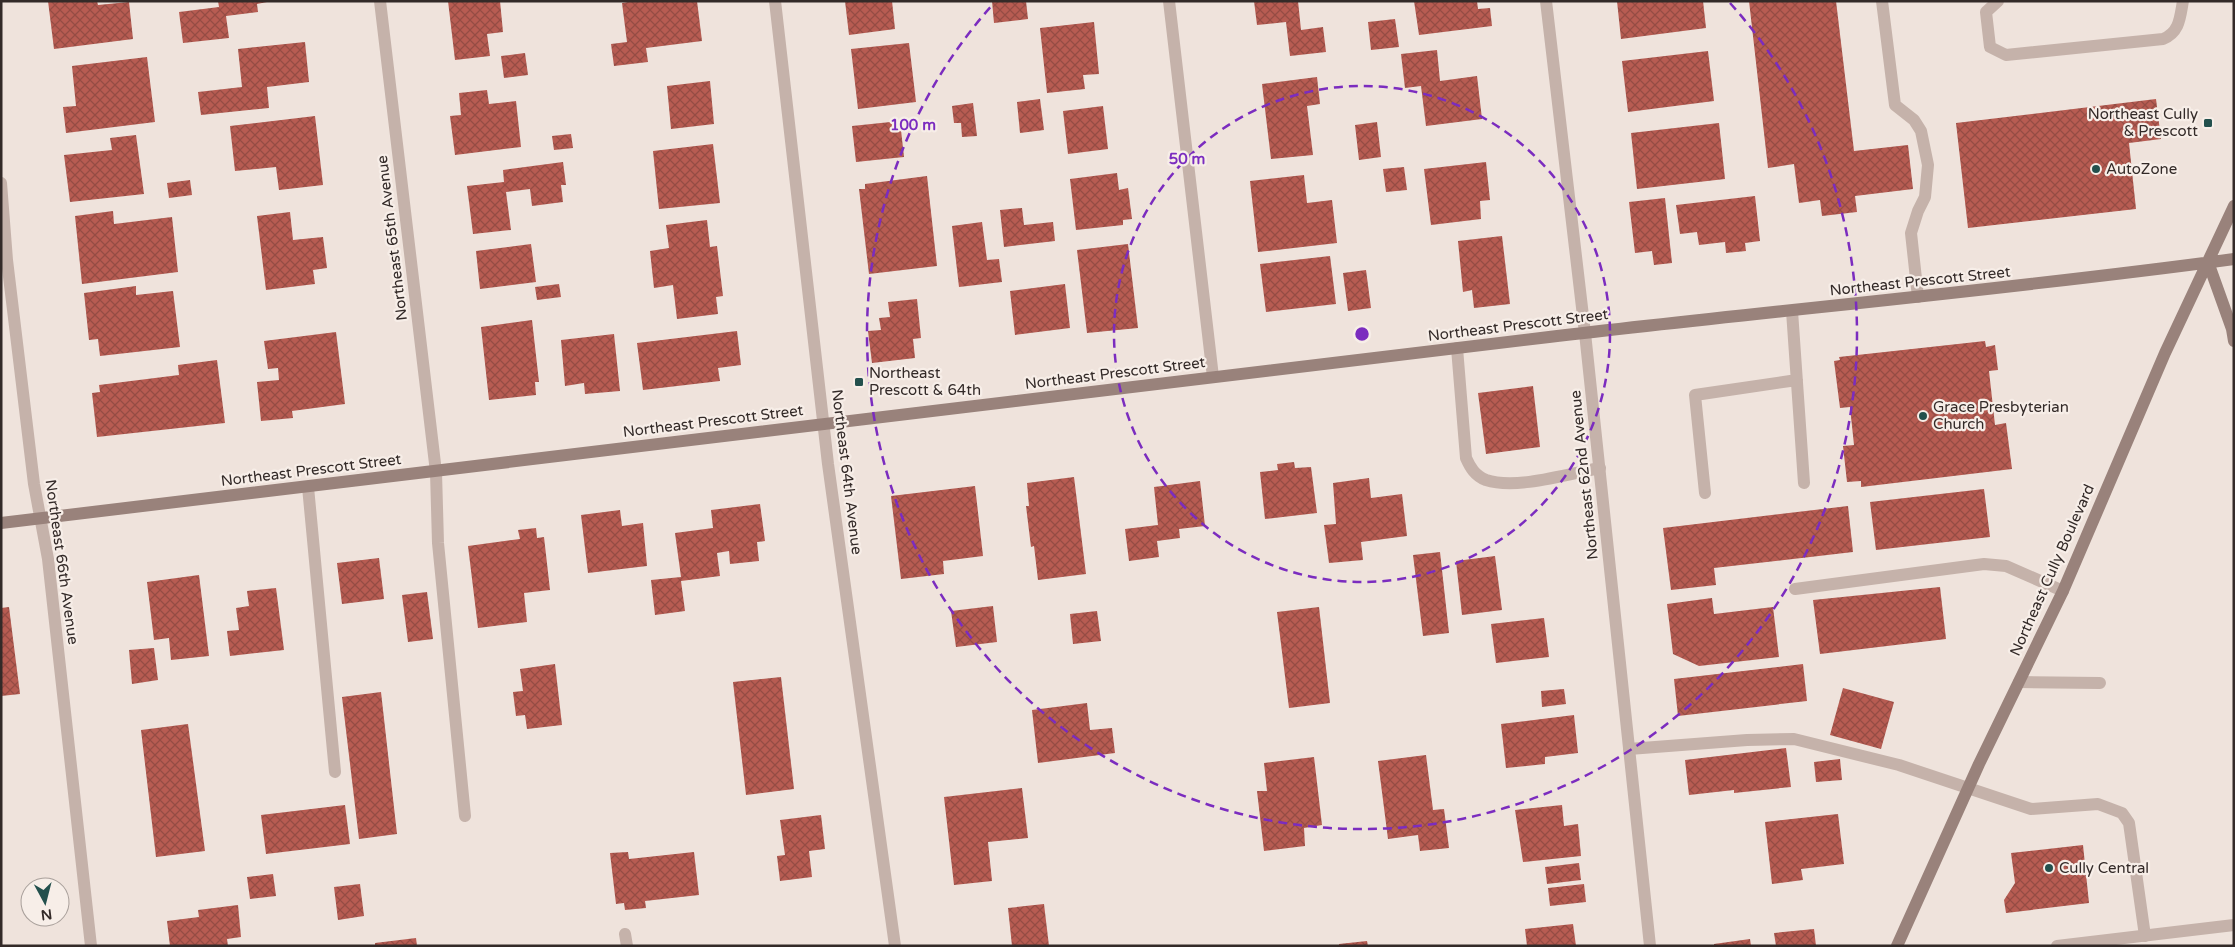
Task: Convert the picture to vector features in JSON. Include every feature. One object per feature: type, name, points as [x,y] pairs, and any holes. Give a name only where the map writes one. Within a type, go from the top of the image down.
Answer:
[{"type":"street","name":"Northeast 65th Avenue","points":[[380,1],[436,472],[438,543],[465,816]]},
{"type":"street","name":"Northeast 64th Avenue","points":[[775,1],[823,424],[895,946]]},
{"type":"street","points":[[1169,1],[1213,377]]},
{"type":"street","name":"Northeast 62nd Avenue","points":[[1546,1],[1600,468],[1650,946]]},
{"type":"street","points":[[1882,1],[1895,105],[1914,120],[1921,131],[1928,165],[1925,197],[1911,233],[1918,297]]},
{"type":"street","points":[[1998,1],[1986,12],[1990,47],[2006,55],[2163,39],[2170,36],[2176,29],[2183,1]]},
{"type":"street","name":"Northeast 66th Avenue","points":[[1,183],[4,260],[34,484],[48,559],[91,946]]},
{"type":"street","name":"Northeast Cully Boulevard","points":[[1897,946],[1968,788],[2063,591],[2165,354],[2234,206]]},
{"type":"street","name":"Northeast Prescott Street","points":[[1,523],[1457,348],[1918,297],[2234,259]]},
{"type":"street","points":[[2208,262],[2232,329],[2234,341]]},
{"type":"street","points":[[1792,311],[1804,483]]},
{"type":"street","points":[[1457,348],[1466,458],[1471,470],[1485,480],[1520,483],[1600,468]]},
{"type":"street","points":[[1705,493],[1695,395],[1797,380]]},
{"type":"street","points":[[308,487],[335,772]]},
{"type":"street","points":[[1794,589],[1984,564],[2006,566],[2063,591]]},
{"type":"street","points":[[2019,682],[2100,683]]},
{"type":"street","points":[[1629,749],[1794,739],[1899,765],[2031,809],[2098,804],[2122,812],[2129,823],[2145,936]]},
{"type":"street","points":[[2057,946],[2234,926]]},
{"type":"building","points":[[48,1],[97,1],[98,5],[129,2],[133,39],[54,49]]},
{"type":"building","points":[[218,1],[267,2],[257,4],[258,12],[226,16],[229,38],[183,43],[179,12],[219,7]]},
{"type":"building","points":[[448,1],[500,1],[503,32],[487,34],[490,56],[455,60]]},
{"type":"building","points":[[634,1],[697,1],[702,41],[646,48],[648,62],[614,66],[611,44],[627,42],[622,3]]},
{"type":"building","points":[[845,1],[892,1],[895,29],[849,35]]},
{"type":"building","points":[[992,1],[1026,1],[1028,19],[994,23]]},
{"type":"building","points":[[1254,1],[1298,1],[1301,30],[1323,27],[1326,52],[1290,56],[1286,22],[1257,25]]},
{"type":"building","points":[[1414,1],[1477,1],[1478,9],[1490,8],[1492,26],[1419,35]]},
{"type":"building","points":[[1617,1],[1703,1],[1706,28],[1621,39]]},
{"type":"building","points":[[1749,1],[1836,1],[1854,151],[1908,145],[1913,189],[1855,196],[1857,212],[1822,216],[1820,200],[1799,203],[1794,164],[1768,168]]},
{"type":"building","points":[[1395,19],[1399,47],[1371,50],[1368,22]]},
{"type":"building","points":[[1094,22],[1099,74],[1083,75],[1085,89],[1047,93],[1040,28]]},
{"type":"building","points":[[305,42],[309,82],[267,87],[269,108],[201,115],[198,92],[242,87],[238,49]]},
{"type":"building","points":[[909,43],[916,102],[858,109],[851,49]]},
{"type":"building","points":[[1437,50],[1440,81],[1477,76],[1482,119],[1426,126],[1421,86],[1405,88],[1401,54]]},
{"type":"building","points":[[1708,51],[1714,101],[1628,112],[1622,61]]},
{"type":"building","points":[[525,53],[528,75],[504,78],[501,56]]},
{"type":"building","points":[[147,57],[155,122],[66,133],[63,107],[76,106],[72,66]]},
{"type":"building","points":[[1317,77],[1320,104],[1307,106],[1313,155],[1271,159],[1262,84]]},
{"type":"building","points":[[710,81],[714,124],[671,129],[667,86]]},
{"type":"building","points":[[487,90],[489,104],[516,101],[521,147],[455,155],[450,116],[461,115],[459,93]]},
{"type":"building","points":[[1040,99],[1044,130],[1020,133],[1017,102]]},
{"type":"building","points":[[2156,99],[2161,139],[2129,143],[2136,209],[1968,228],[1956,123]]},
{"type":"building","points":[[973,103],[977,136],[962,137],[961,123],[954,123],[952,106]]},
{"type":"building","points":[[1103,106],[1108,149],[1068,154],[1063,111]]},
{"type":"building","points":[[315,116],[323,185],[279,190],[276,167],[235,171],[230,126]]},
{"type":"building","points":[[900,121],[904,157],[856,162],[852,126]]},
{"type":"building","points":[[1377,122],[1381,157],[1359,160],[1355,125]]},
{"type":"building","points":[[1719,123],[1725,179],[1637,189],[1631,133]]},
{"type":"building","points":[[571,134],[573,148],[554,150],[552,136]]},
{"type":"building","points":[[136,135],[144,194],[70,202],[64,155],[112,150],[110,138]]},
{"type":"building","points":[[713,144],[720,203],[659,209],[653,151]]},
{"type":"building","points":[[563,162],[566,185],[561,185],[563,202],[532,206],[530,189],[506,192],[511,230],[473,234],[467,186],[504,182],[503,170]]},
{"type":"building","points":[[1486,162],[1490,200],[1480,201],[1481,219],[1431,225],[1424,169]]},
{"type":"building","points":[[1404,167],[1407,190],[1386,192],[1383,169]]},
{"type":"building","points":[[1117,173],[1119,190],[1128,188],[1132,219],[1123,220],[1123,225],[1076,230],[1070,179]]},
{"type":"building","points":[[1304,175],[1307,203],[1332,200],[1337,243],[1258,252],[1250,181]]},
{"type":"building","points":[[927,176],[937,266],[869,274],[859,189],[865,189],[865,184]]},
{"type":"building","points":[[190,180],[192,195],[169,198],[167,183]]},
{"type":"building","points":[[1755,196],[1760,241],[1745,243],[1746,251],[1726,253],[1725,242],[1699,245],[1697,232],[1680,234],[1676,205]]},
{"type":"building","points":[[1665,198],[1672,263],[1654,265],[1652,251],[1635,253],[1629,202]]},
{"type":"building","points":[[1022,208],[1024,225],[1053,222],[1055,241],[1004,247],[1000,210]]},
{"type":"building","points":[[113,211],[114,224],[172,217],[178,272],[82,284],[75,216]]},
{"type":"building","points":[[290,212],[293,240],[323,237],[327,268],[313,270],[315,284],[266,290],[257,216]]},
{"type":"building","points":[[707,220],[710,247],[717,246],[723,296],[716,297],[718,314],[677,319],[673,285],[654,288],[650,251],[669,248],[666,225]]},
{"type":"building","points":[[982,222],[987,260],[999,259],[1002,282],[959,287],[952,226]]},
{"type":"building","points":[[1502,236],[1510,304],[1474,308],[1472,290],[1463,292],[1458,241]]},
{"type":"building","points":[[531,244],[536,282],[480,289],[476,251]]},
{"type":"building","points":[[1128,244],[1138,328],[1087,333],[1077,250]]},
{"type":"building","points":[[1330,256],[1336,304],[1266,312],[1260,264]]},
{"type":"building","points":[[1366,270],[1371,308],[1348,311],[1343,273]]},
{"type":"building","points":[[559,284],[561,297],[537,300],[535,287]]},
{"type":"building","points":[[1065,284],[1070,328],[1015,335],[1010,291]]},
{"type":"building","points":[[136,286],[136,295],[173,291],[180,347],[100,356],[98,339],[89,340],[84,293]]},
{"type":"building","points":[[917,299],[921,338],[913,339],[915,358],[872,363],[868,331],[881,330],[879,318],[890,317],[888,302]]},
{"type":"building","points":[[532,320],[539,382],[535,382],[536,395],[489,400],[481,327]]},
{"type":"building","points":[[737,331],[741,365],[718,368],[720,381],[643,390],[637,343]]},
{"type":"building","points":[[336,332],[345,404],[292,411],[293,418],[261,421],[257,382],[279,380],[278,368],[268,369],[264,341]]},
{"type":"building","points":[[614,334],[620,391],[585,394],[584,383],[565,386],[561,340]]},
{"type":"building","name":"Grace Presbyterian Church","points":[[1985,341],[1986,347],[1995,345],[1998,370],[1989,371],[1995,425],[2006,423],[2012,469],[1861,487],[1861,481],[1847,482],[1843,446],[1854,445],[1850,407],[1840,408],[1834,361],[1840,360],[1839,357]]},
{"type":"building","points":[[217,360],[225,423],[97,437],[92,393],[100,392],[99,385],[179,375],[178,365]]},
{"type":"building","points":[[1533,386],[1540,447],[1486,454],[1478,393]]},
{"type":"building","points":[[1294,462],[1295,468],[1311,467],[1317,513],[1265,519],[1260,472],[1278,470],[1277,464]]},
{"type":"building","points":[[1074,477],[1086,574],[1038,580],[1034,546],[1031,547],[1026,506],[1029,506],[1027,483]]},
{"type":"building","points":[[1369,478],[1371,498],[1402,494],[1407,536],[1361,542],[1363,560],[1329,563],[1324,525],[1336,524],[1333,483]]},
{"type":"building","points":[[1200,481],[1205,526],[1179,529],[1180,538],[1157,541],[1159,557],[1129,561],[1125,529],[1158,525],[1154,487]]},
{"type":"building","points":[[975,486],[983,556],[943,561],[944,574],[901,579],[891,496]]},
{"type":"building","points":[[1984,489],[1990,537],[1876,550],[1870,502]]},
{"type":"building","points":[[760,504],[765,541],[757,542],[759,561],[730,564],[729,551],[717,553],[720,576],[681,581],[685,611],[655,615],[651,580],[681,577],[675,533],[713,528],[711,510]]},
{"type":"building","points":[[1848,506],[1853,552],[1714,568],[1716,585],[1671,590],[1663,528]]},
{"type":"building","points":[[620,510],[622,526],[643,523],[647,566],[588,573],[581,515]]},
{"type":"building","points":[[536,528],[537,538],[544,537],[550,590],[524,593],[527,622],[478,628],[468,546],[520,539],[518,530]]},
{"type":"building","points":[[1440,552],[1449,633],[1423,636],[1413,555]]},
{"type":"building","points":[[1495,556],[1502,610],[1462,615],[1456,561]]},
{"type":"building","points":[[379,558],[384,599],[342,604],[337,563]]},
{"type":"building","points":[[199,575],[209,656],[171,660],[169,638],[154,640],[147,582]]},
{"type":"building","points":[[1940,587],[1946,639],[1820,654],[1813,600]]},
{"type":"building","points":[[276,588],[284,650],[230,656],[227,631],[239,630],[236,608],[249,606],[247,591]]},
{"type":"building","points":[[427,592],[433,639],[408,642],[402,595]]},
{"type":"building","points":[[1712,598],[1714,614],[1773,607],[1779,657],[1699,666],[1673,654],[1667,604]]},
{"type":"building","points":[[993,606],[997,642],[956,647],[951,611]]},
{"type":"building","points":[[9,607],[20,694],[1,696],[1,608]]},
{"type":"building","points":[[1319,607],[1330,703],[1289,708],[1277,612]]},
{"type":"building","points":[[1097,611],[1101,641],[1073,644],[1070,614]]},
{"type":"building","points":[[1544,618],[1549,657],[1496,663],[1491,624]]},
{"type":"building","points":[[154,648],[158,680],[132,684],[129,650]]},
{"type":"building","points":[[555,664],[562,725],[527,729],[525,715],[516,716],[513,692],[523,691],[520,669]]},
{"type":"building","points":[[1803,664],[1807,701],[1678,716],[1674,679]]},
{"type":"building","points":[[781,677],[794,789],[746,795],[733,682]]},
{"type":"building","points":[[1843,688],[1894,702],[1881,749],[1830,735]]},
{"type":"building","points":[[1564,689],[1566,704],[1542,707],[1541,691]]},
{"type":"building","points":[[381,692],[397,834],[359,839],[342,697]]},
{"type":"building","points":[[1087,703],[1090,730],[1112,728],[1115,753],[1038,763],[1032,710]]},
{"type":"building","points":[[1574,715],[1578,753],[1545,757],[1545,764],[1506,768],[1501,724]]},
{"type":"building","points":[[188,724],[205,851],[156,857],[141,730]]},
{"type":"building","points":[[1786,748],[1791,787],[1734,793],[1734,790],[1689,795],[1685,760]]},
{"type":"building","points":[[1426,755],[1433,810],[1444,809],[1449,848],[1420,851],[1418,835],[1388,839],[1378,761]]},
{"type":"building","points":[[1314,757],[1322,825],[1304,828],[1305,846],[1264,851],[1257,791],[1267,791],[1264,763]]},
{"type":"building","points":[[1840,759],[1842,780],[1816,782],[1814,762]]},
{"type":"building","points":[[1022,788],[1028,838],[988,842],[992,881],[954,885],[944,797]]},
{"type":"building","points":[[345,805],[350,844],[266,854],[261,815]]},
{"type":"building","points":[[1562,805],[1564,826],[1578,824],[1581,856],[1523,862],[1515,810]]},
{"type":"building","points":[[1838,814],[1844,864],[1801,869],[1803,880],[1772,884],[1765,822]]},
{"type":"building","points":[[821,815],[825,849],[809,851],[812,877],[780,881],[777,856],[785,855],[780,820]]},
{"type":"building","name":"Cully Central","points":[[2083,845],[2089,903],[2006,913],[2004,900],[2015,883],[2011,853]]},
{"type":"building","points":[[628,852],[629,859],[694,852],[699,895],[645,901],[646,908],[625,910],[624,903],[616,904],[610,853]]},
{"type":"building","points":[[1579,863],[1581,880],[1547,884],[1545,867]]},
{"type":"building","points":[[273,874],[276,896],[250,899],[247,877]]},
{"type":"building","points":[[360,884],[364,916],[338,920],[334,887]]},
{"type":"building","points":[[1584,884],[1586,902],[1550,906],[1548,888]]},
{"type":"building","points":[[1044,904],[1049,946],[1012,946],[1008,908]]},
{"type":"building","points":[[238,905],[241,937],[227,939],[228,946],[170,946],[167,921],[199,917],[198,910]]},
{"type":"building","points":[[1573,924],[1576,946],[1527,946],[1525,929]]},
{"type":"building","points":[[1814,929],[1816,946],[1776,946],[1774,933]]},
{"type":"building","points":[[416,938],[417,946],[375,946],[375,943]]},
{"type":"building","points":[[1750,939],[1751,946],[1714,946],[1714,944]]},
{"type":"building","points":[[1367,941],[1368,946],[1339,946],[1339,944]]},
{"type":"place","name":"Northeast Cully & Prescott","points":[[2208,123]]},
{"type":"place","name":"AutoZone","points":[[2096,169]]},
{"type":"place","name":"Northeast Prescott & 64th","points":[[859,382]]},
{"type":"place","name":"Grace Presbyterian Church","points":[[1923,416]]},
{"type":"place","name":"Cully Central","points":[[2049,868]]}]
